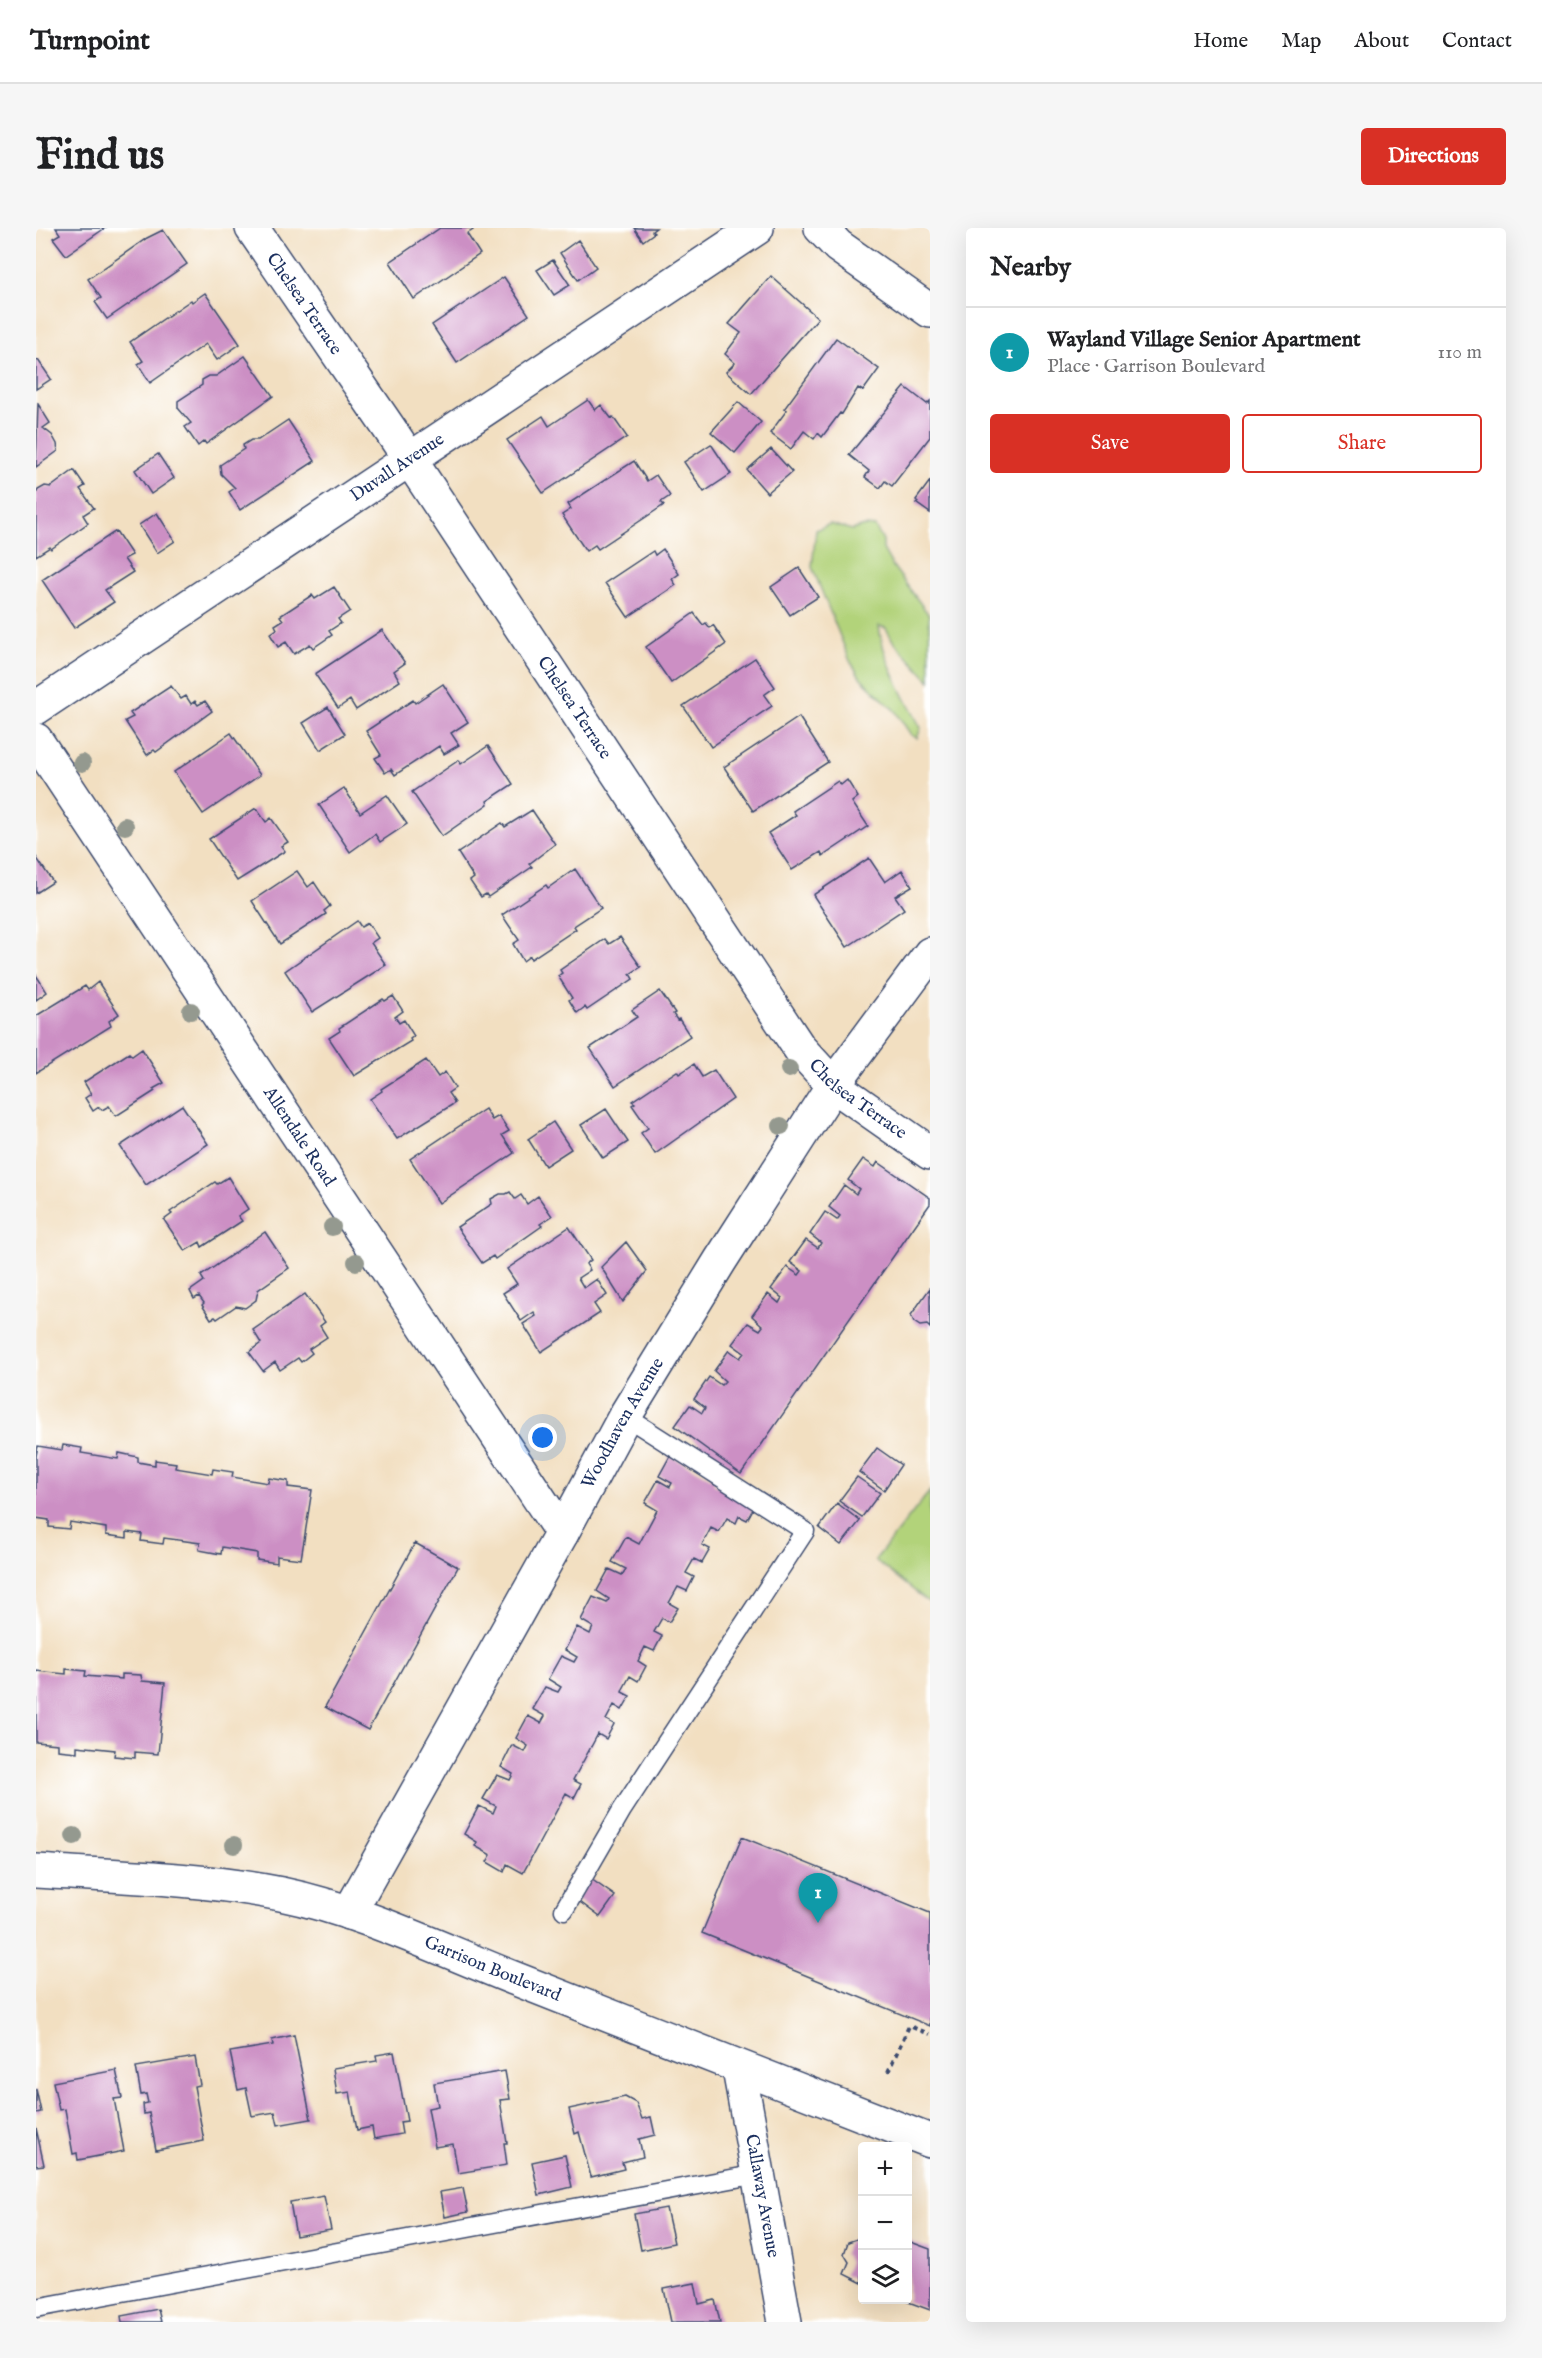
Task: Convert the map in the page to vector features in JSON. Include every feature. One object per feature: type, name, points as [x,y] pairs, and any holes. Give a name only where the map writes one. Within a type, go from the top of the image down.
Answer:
[{"type":"street","name":"Chelsea Terrace","points":[[252,228],[410,460],[800,1049],[833,1085],[930,1153]]},
{"type":"street","name":"Duvall Avenue","points":[[36,708],[757,228]]},
{"type":"street","points":[[821,228],[838,246],[930,311]]},
{"type":"street","name":"Allendale Road","points":[[36,740],[562,1533]]},
{"type":"street","name":"Woodhaven Avenue","points":[[349,1912],[626,1416],[720,1261],[833,1085],[930,954]]},
{"type":"street","name":"Garrison Boulevard","points":[[36,1871],[139,1877],[230,1886],[281,1894],[349,1912],[930,2141]]},
{"type":"street","name":"Callaway Avenue","points":[[740,2068],[785,2322]]},
{"type":"lane","points":[[564,1910],[622,1810],[805,1530],[626,1416]]},
{"type":"lane","points":[[36,2308],[758,2174]]},
{"type":"path","points":[[888,2072],[909,2026],[930,2034]]},
{"type":"green space","points":[[830,524],[852,530],[865,526],[875,527],[892,565],[929,615],[930,681],[893,641],[886,628],[879,626],[890,665],[921,728],[917,738],[911,735],[895,711],[861,678],[850,661],[812,567],[816,530]]},
{"type":"green space","points":[[930,1491],[930,1603],[875,1560]]},
{"type":"building","points":[[56,228],[105,228],[66,255],[53,238],[60,234]]},
{"type":"building","points":[[440,228],[472,228],[473,230],[467,234],[480,254],[414,299],[390,262]]},
{"type":"building","points":[[634,228],[656,228],[652,231],[654,233],[643,241]]},
{"type":"building","points":[[163,230],[187,264],[107,319],[95,302],[101,298],[88,279],[147,238]]},
{"type":"building","points":[[578,240],[596,267],[578,280],[560,253]]},
{"type":"building","points":[[553,260],[570,285],[554,295],[537,270]]},
{"type":"building","points":[[771,276],[818,318],[751,394],[726,372],[735,363],[725,354],[741,333],[729,324]]},
{"type":"building","points":[[504,277],[529,315],[457,363],[432,325]]},
{"type":"building","points":[[205,293],[240,344],[217,360],[206,344],[150,383],[138,364],[143,361],[130,342]]},
{"type":"building","points":[[836,338],[879,369],[863,391],[858,388],[842,414],[840,413],[822,437],[818,433],[814,439],[804,431],[791,449],[770,433],[787,410],[784,409]]},
{"type":"building","points":[[245,356],[273,396],[206,444],[204,441],[198,446],[185,427],[191,423],[178,408],[178,401],[202,385],[202,380],[209,376],[216,376]]},
{"type":"building","points":[[38,360],[51,379],[36,389],[36,361]]},
{"type":"building","points":[[905,387],[927,404],[930,401],[930,437],[892,486],[885,481],[880,488],[865,477],[869,471],[849,455]]},
{"type":"building","points":[[588,400],[595,410],[601,405],[627,437],[543,493],[507,440],[543,416],[549,426]]},
{"type":"building","points":[[738,402],[761,422],[735,453],[711,432]]},
{"type":"building","points":[[38,404],[50,423],[43,428],[52,435],[58,451],[36,467]]},
{"type":"building","points":[[288,420],[315,461],[240,510],[229,492],[235,488],[221,474],[220,465],[244,449],[243,445],[251,440],[258,440]]},
{"type":"building","points":[[711,444],[731,474],[704,492],[684,462]]},
{"type":"building","points":[[771,449],[792,472],[767,493],[747,470]]},
{"type":"building","points":[[158,454],[174,478],[151,494],[135,470]]},
{"type":"building","points":[[634,461],[647,481],[656,475],[670,496],[661,502],[664,505],[598,549],[595,545],[586,551],[562,515],[571,509],[568,504]]},
{"type":"building","points":[[74,470],[85,486],[80,489],[94,508],[83,515],[88,523],[51,549],[50,547],[36,556],[36,494],[38,490],[45,486],[51,487]]},
{"type":"building","points":[[930,481],[930,513],[916,503],[918,502],[916,500]]},
{"type":"building","points":[[157,513],[175,541],[157,553],[139,525]]},
{"type":"building","points":[[116,531],[132,555],[124,559],[133,572],[105,590],[114,602],[74,628],[42,580]]},
{"type":"building","points":[[663,549],[679,574],[672,579],[676,585],[628,617],[605,583],[653,551],[655,555]]},
{"type":"building","points":[[799,568],[818,597],[790,615],[771,587]]},
{"type":"building","points":[[334,587],[350,611],[338,619],[341,623],[329,631],[332,635],[313,648],[310,644],[294,654],[286,642],[278,647],[270,634],[277,629],[275,625],[283,620],[280,616],[312,595],[315,599]]},
{"type":"building","points":[[694,613],[703,625],[706,623],[710,628],[713,625],[726,644],[671,683],[646,647]]},
{"type":"building","points":[[382,630],[405,663],[394,671],[400,681],[356,710],[350,700],[338,708],[315,674]]},
{"type":"building","points":[[755,658],[775,687],[764,695],[772,706],[711,747],[683,706]]},
{"type":"building","points":[[443,684],[468,722],[451,733],[459,745],[444,754],[439,746],[395,775],[391,769],[385,773],[375,758],[381,755],[366,731],[413,700],[415,703]]},
{"type":"building","points":[[171,686],[181,699],[186,696],[191,704],[195,701],[198,705],[205,701],[212,711],[156,752],[154,750],[147,755],[125,721],[133,717],[130,713]]},
{"type":"building","points":[[328,707],[345,734],[320,750],[303,723]]},
{"type":"building","points":[[799,717],[828,762],[753,811],[724,767]]},
{"type":"building","points":[[231,733],[260,775],[203,814],[174,772]]},
{"type":"building","points":[[488,746],[513,784],[442,836],[412,792],[459,760],[461,764]]},
{"type":"building","points":[[847,780],[858,797],[852,802],[868,826],[823,856],[821,852],[792,870],[768,833],[796,815],[793,811],[838,781],[841,785]]},
{"type":"building","points":[[344,788],[360,813],[387,795],[407,824],[380,842],[375,834],[350,852],[319,805]]},
{"type":"building","points":[[256,808],[266,822],[271,818],[288,842],[281,846],[285,851],[237,881],[209,839]]},
{"type":"building","points":[[532,810],[555,844],[529,864],[532,867],[488,897],[486,894],[481,897],[470,881],[474,878],[458,853],[502,823],[505,827]]},
{"type":"building","points":[[36,857],[53,882],[36,893]]},
{"type":"building","points":[[869,858],[885,882],[902,870],[912,886],[895,896],[904,909],[847,947],[813,895]]},
{"type":"building","points":[[575,869],[601,908],[574,926],[576,929],[531,959],[530,956],[523,961],[513,944],[519,940],[502,915],[546,885],[548,888]]},
{"type":"building","points":[[297,871],[308,887],[314,882],[330,906],[324,911],[326,914],[280,944],[252,901]]},
{"type":"building","points":[[357,921],[361,927],[368,923],[378,938],[371,943],[386,965],[312,1012],[285,971]]},
{"type":"building","points":[[620,937],[641,967],[630,974],[633,979],[587,1010],[585,1007],[577,1013],[569,1000],[572,998],[558,976],[562,973],[560,970],[605,939],[609,944]]},
{"type":"building","points":[[36,975],[47,992],[36,1000]]},
{"type":"building","points":[[98,982],[119,1014],[109,1021],[111,1026],[36,1073],[36,1016],[85,986],[88,990]]},
{"type":"building","points":[[660,991],[675,1013],[673,1014],[677,1020],[679,1019],[690,1036],[615,1086],[590,1048],[637,1017],[632,1010]]},
{"type":"building","points":[[393,996],[403,1011],[395,1017],[399,1023],[404,1020],[414,1036],[410,1039],[411,1041],[354,1076],[329,1038],[340,1031],[339,1028],[383,999],[385,1001]]},
{"type":"building","points":[[142,1049],[164,1083],[116,1116],[109,1106],[102,1110],[99,1107],[93,1111],[85,1098],[91,1094],[84,1082],[129,1053],[132,1056]]},
{"type":"building","points":[[426,1060],[438,1077],[445,1072],[455,1088],[448,1093],[455,1103],[397,1139],[370,1099],[382,1091],[381,1089]]},
{"type":"building","points":[[694,1064],[702,1077],[714,1070],[733,1099],[655,1154],[641,1133],[648,1128],[632,1105],[635,1103],[632,1101],[677,1071],[679,1074]]},
{"type":"building","points":[[182,1105],[208,1144],[146,1185],[120,1146]]},
{"type":"building","points":[[485,1109],[492,1120],[499,1116],[509,1131],[502,1135],[514,1153],[439,1203],[410,1159]]},
{"type":"building","points":[[606,1109],[628,1142],[603,1158],[581,1125]]},
{"type":"building","points":[[553,1122],[571,1149],[545,1166],[528,1139]]},
{"type":"building","points":[[863,1159],[875,1167],[878,1162],[930,1198],[930,1204],[741,1474],[675,1426],[690,1405],[702,1413],[705,1408],[694,1399],[709,1377],[721,1385],[725,1381],[714,1371],[729,1350],[740,1358],[744,1353],[732,1344],[748,1323],[760,1330],[763,1326],[752,1316],[768,1294],[779,1303],[782,1298],[771,1289],[787,1267],[799,1275],[802,1271],[790,1262],[806,1240],[818,1248],[821,1243],[810,1234],[825,1212],[837,1220],[840,1216],[829,1207],[844,1185],[856,1194],[859,1189],[848,1180]]},
{"type":"building","points":[[228,1177],[248,1209],[238,1216],[242,1221],[202,1247],[200,1242],[185,1251],[164,1220],[172,1214],[170,1212],[215,1182],[217,1184]]},
{"type":"building","points":[[510,1192],[515,1199],[521,1195],[527,1204],[538,1196],[552,1216],[540,1224],[542,1226],[495,1259],[493,1256],[482,1263],[457,1227],[492,1204],[491,1199]]},
{"type":"building","points":[[569,1227],[591,1260],[586,1264],[590,1270],[578,1278],[584,1288],[597,1279],[607,1295],[594,1304],[600,1313],[541,1352],[523,1324],[536,1316],[534,1312],[521,1321],[503,1293],[517,1284],[507,1269]]},
{"type":"building","points":[[265,1232],[289,1268],[258,1290],[256,1300],[245,1308],[236,1306],[217,1319],[215,1317],[211,1319],[199,1296],[194,1299],[190,1291],[204,1281],[201,1276]]},
{"type":"building","points":[[626,1242],[647,1271],[623,1302],[601,1267]]},
{"type":"building","points":[[930,1288],[930,1328],[914,1322],[911,1315]]},
{"type":"building","points":[[305,1294],[325,1322],[320,1326],[327,1337],[309,1349],[312,1353],[301,1362],[298,1358],[280,1370],[275,1362],[263,1371],[249,1352],[261,1343],[253,1330]]},
{"type":"building","points":[[63,1445],[82,1448],[81,1453],[118,1459],[119,1453],[138,1457],[138,1462],[155,1465],[155,1460],[176,1463],[175,1468],[212,1474],[213,1469],[233,1472],[232,1477],[268,1483],[269,1478],[288,1481],[288,1487],[312,1490],[301,1559],[277,1556],[277,1563],[257,1560],[257,1553],[222,1547],[221,1554],[199,1550],[200,1543],[164,1538],[163,1544],[141,1541],[142,1534],[127,1532],[127,1538],[106,1535],[106,1528],[70,1522],[69,1529],[49,1527],[49,1520],[36,1518],[36,1456],[38,1446],[62,1450]]},
{"type":"building","points":[[877,1448],[901,1465],[884,1490],[859,1472]]},
{"type":"building","points":[[670,1456],[715,1480],[713,1484],[736,1494],[754,1507],[747,1520],[739,1516],[736,1523],[727,1518],[719,1532],[711,1528],[702,1545],[710,1549],[702,1563],[694,1559],[686,1573],[694,1577],[687,1591],[678,1587],[669,1603],[678,1608],[669,1622],[662,1618],[654,1632],[662,1636],[654,1651],[645,1647],[638,1661],[646,1666],[638,1681],[630,1676],[623,1689],[622,1692],[630,1696],[622,1710],[614,1705],[606,1720],[614,1724],[606,1739],[598,1734],[573,1780],[581,1784],[574,1798],[566,1793],[523,1873],[507,1864],[504,1872],[487,1862],[491,1855],[475,1846],[477,1842],[464,1834],[479,1806],[493,1813],[496,1806],[483,1799],[497,1775],[510,1780],[513,1774],[501,1767],[512,1745],[525,1752],[528,1746],[516,1738],[528,1716],[541,1723],[545,1716],[532,1709],[545,1687],[558,1692],[561,1687],[548,1679],[561,1656],[574,1662],[577,1657],[565,1650],[577,1627],[590,1634],[593,1627],[581,1620],[593,1597],[607,1603],[609,1599],[597,1591],[609,1569],[622,1575],[626,1569],[612,1562],[626,1537],[639,1544],[657,1510],[645,1503],[658,1480],[670,1487],[672,1483],[659,1476]]},
{"type":"building","points":[[857,1477],[880,1493],[862,1517],[839,1501]]},
{"type":"building","points":[[837,1503],[860,1521],[841,1545],[819,1528]]},
{"type":"building","points":[[415,1543],[458,1567],[368,1730],[325,1707]]},
{"type":"building","points":[[66,1669],[86,1671],[85,1676],[122,1679],[122,1674],[141,1675],[142,1681],[165,1683],[158,1754],[135,1752],[135,1758],[114,1756],[115,1750],[77,1746],[77,1752],[58,1750],[58,1744],[36,1742],[36,1671],[66,1674]]},
{"type":"building","points":[[742,1837],[930,1913],[930,2026],[702,1933]]},
{"type":"building","points":[[591,1879],[615,1896],[600,1917],[576,1899]]},
{"type":"building","points":[[294,2035],[311,2119],[278,2125],[275,2112],[252,2116],[246,2088],[238,2090],[230,2052],[273,2045],[272,2040]]},
{"type":"building","points":[[394,2052],[407,2121],[400,2122],[402,2134],[374,2139],[372,2127],[357,2130],[350,2092],[337,2094],[333,2068],[377,2061],[376,2055]]},
{"type":"building","points":[[195,2057],[200,2085],[194,2086],[204,2141],[156,2150],[149,2113],[144,2114],[143,2104],[148,2103],[146,2094],[141,2095],[136,2067]]},
{"type":"building","points":[[116,2070],[122,2098],[114,2099],[124,2151],[78,2160],[77,2153],[73,2154],[65,2109],[59,2110],[53,2082]]},
{"type":"building","points":[[505,2071],[510,2099],[500,2100],[507,2143],[504,2143],[507,2165],[458,2173],[453,2144],[435,2147],[428,2108],[438,2106],[434,2083]]},
{"type":"building","points":[[36,2089],[41,2112],[36,2113]]},
{"type":"building","points":[[625,2097],[636,2103],[642,2119],[651,2117],[655,2135],[639,2139],[643,2157],[622,2162],[624,2169],[591,2177],[579,2132],[575,2134],[569,2109]]},
{"type":"building","points":[[36,2128],[44,2165],[36,2166]]},
{"type":"building","points":[[565,2155],[572,2187],[539,2195],[532,2162]]},
{"type":"building","points":[[463,2188],[468,2212],[445,2217],[440,2192]]},
{"type":"building","points":[[324,2196],[331,2230],[296,2236],[290,2202]]},
{"type":"building","points":[[666,2208],[674,2243],[641,2250],[634,2214]]},
{"type":"building","points":[[858,2237],[858,2281],[844,2274],[849,2262],[844,2254],[848,2242]]},
{"type":"building","points":[[912,2242],[930,2249],[930,2310],[912,2303]]},
{"type":"building","points":[[695,2283],[699,2304],[715,2300],[720,2322],[671,2322],[664,2289]]},
{"type":"building","points":[[158,2309],[161,2322],[122,2322],[121,2316]]},
{"type":"place","name":"Wayland Village Senior Apartment","points":[[818,1923]]}]
